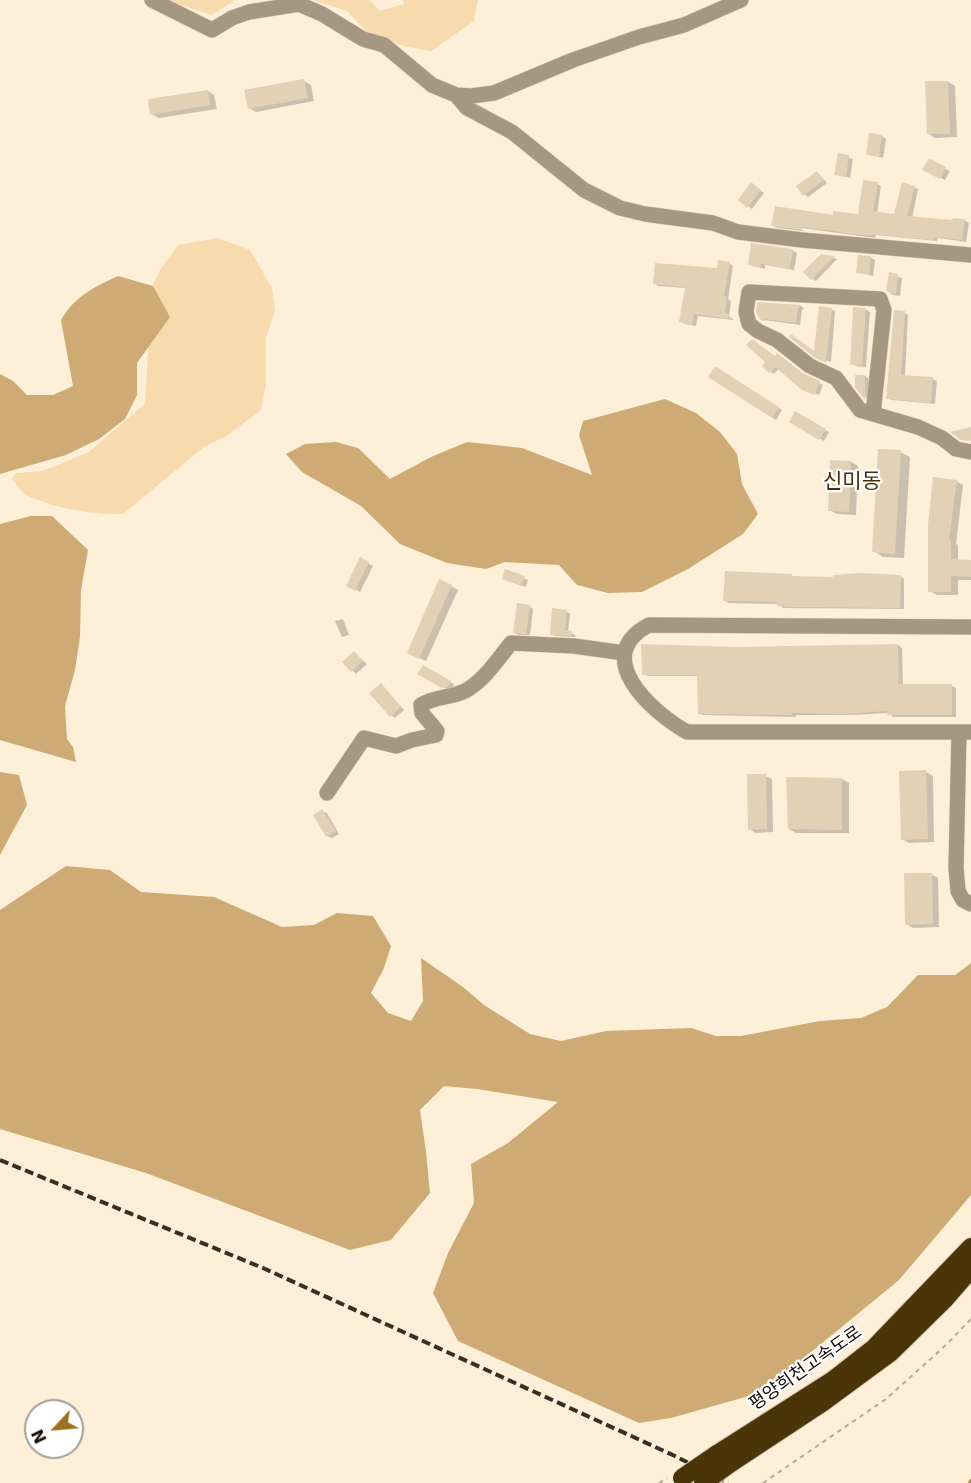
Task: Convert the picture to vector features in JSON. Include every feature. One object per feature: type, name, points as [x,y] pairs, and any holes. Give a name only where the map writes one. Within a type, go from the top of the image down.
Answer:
[{"type":"highway","name":"평양희천고속도로","points":[[703,1483],[724,1458],[874,1348],[971,1247]]},
{"type":"highway","name":"평양희천고속도로","points":[[677,1478],[724,1458],[822,1403],[890,1353],[945,1299],[971,1269]]},
{"type":"street","points":[[152,0],[212,30],[232,18],[249,12],[299,4],[322,14],[363,39],[384,45],[432,85],[456,94],[471,96],[494,93],[573,60],[684,25],[741,0]]},
{"type":"street","points":[[456,94],[467,108],[512,132],[585,190],[620,208],[645,214],[713,223],[738,232],[971,255]]},
{"type":"street","points":[[873,414],[884,310],[880,299],[749,292],[746,312],[749,324],[777,340],[810,366],[836,378],[860,410],[873,414],[918,427],[942,438],[956,449],[971,452]]},
{"type":"street","points":[[971,627],[649,625],[634,632],[628,640],[624,653],[625,663],[638,692],[673,724],[687,732],[965,733],[956,868],[958,891],[963,900],[971,904]]},
{"type":"street","points":[[327,793],[364,738],[396,746],[436,735],[437,731],[422,712],[421,705],[429,700],[453,696],[466,690],[479,680],[511,644],[565,646],[624,653]]},
{"type":"path","points":[[763,1483],[886,1399],[971,1319]]},
{"type":"path","points":[[659,1483],[677,1478]]},
{"type":"shaded area","points":[[165,0],[235,0],[212,15]]},
{"type":"shaded area","points":[[313,0],[370,0],[380,11],[404,4],[403,0],[478,0],[474,21],[431,51],[403,46],[366,31],[347,11]]},
{"type":"shaded area","points":[[218,238],[250,250],[272,288],[275,311],[266,337],[266,384],[261,410],[228,435],[204,447],[123,514],[74,510],[26,495],[12,479],[16,473],[43,471],[89,452],[145,404],[149,337],[145,301],[160,270],[178,245]]},
{"type":"shaded area","points":[[118,276],[153,286],[170,317],[137,363],[137,395],[125,419],[99,439],[66,455],[0,474],[0,374],[13,381],[27,395],[53,395],[73,386],[61,320],[79,298],[93,288]]},
{"type":"shaded area","points":[[665,399],[696,413],[720,432],[737,454],[742,484],[758,514],[743,534],[688,569],[642,592],[608,593],[577,585],[559,565],[505,562],[486,569],[447,563],[400,544],[361,506],[302,472],[286,454],[305,444],[336,442],[358,448],[390,479],[431,457],[467,442],[522,448],[592,475],[579,435],[583,421]]},
{"type":"shaded area","points":[[31,516],[52,516],[88,550],[81,590],[80,637],[75,670],[65,706],[67,739],[73,747],[76,762],[0,740],[0,524]]},
{"type":"shaded area","points":[[0,772],[19,775],[27,805],[0,855]]},
{"type":"shaded area","points":[[66,866],[110,870],[141,892],[214,897],[282,927],[314,925],[337,913],[373,916],[391,946],[384,968],[371,993],[388,1013],[411,1021],[423,1001],[421,958],[463,987],[484,1005],[530,1034],[561,1041],[606,1031],[691,1028],[716,1036],[741,1036],[820,1021],[861,1018],[887,1007],[918,975],[955,975],[971,963],[971,1195],[899,1280],[793,1367],[749,1396],[671,1418],[639,1423],[458,1341],[433,1293],[448,1253],[474,1203],[471,1164],[508,1143],[558,1102],[444,1086],[420,1110],[430,1193],[391,1240],[350,1250],[146,1173],[0,1129],[0,910]]},
{"type":"building","points":[[304,79],[308,98],[248,109],[244,90]]},
{"type":"building","points":[[925,81],[948,81],[950,134],[927,134]]},
{"type":"building","points":[[208,90],[210,105],[150,115],[148,99]]},
{"type":"building","points":[[869,133],[882,135],[879,157],[866,155]]},
{"type":"building","points":[[838,153],[849,155],[846,177],[834,175]]},
{"type":"building","points":[[929,158],[946,167],[940,179],[922,170]]},
{"type":"building","points":[[817,171],[824,180],[803,196],[796,186]]},
{"type":"building","points":[[863,180],[878,182],[873,211],[894,214],[902,182],[915,186],[907,216],[965,219],[962,240],[934,237],[933,240],[872,234],[871,236],[800,227],[802,230],[771,226],[775,206],[833,215],[833,211],[858,214]]},
{"type":"building","points":[[751,182],[761,190],[747,208],[738,200]]},
{"type":"building","points":[[751,243],[793,249],[790,269],[761,264],[761,267],[748,265]]},
{"type":"building","points":[[821,254],[835,256],[811,280],[803,272]]},
{"type":"building","points":[[858,255],[871,256],[869,274],[856,273]]},
{"type":"building","points":[[718,260],[730,262],[724,296],[727,297],[725,312],[733,319],[694,314],[692,325],[679,322],[685,287],[653,284],[655,263],[717,268]]},
{"type":"building","points":[[889,272],[898,274],[896,294],[886,291]]},
{"type":"building","points":[[757,302],[801,305],[798,308],[796,323],[760,320],[756,312]]},
{"type":"building","points":[[819,306],[832,308],[826,363],[815,358],[789,337],[791,334],[814,351]]},
{"type":"building","points":[[853,307],[866,308],[862,365],[850,365]]},
{"type":"building","points":[[894,310],[905,311],[901,375],[933,377],[931,403],[886,399]]},
{"type":"building","points":[[752,339],[775,356],[777,353],[804,374],[820,381],[815,395],[802,390],[775,367],[769,373],[762,366],[765,362],[746,345]]},
{"type":"building","points":[[715,366],[779,407],[772,418],[708,377]]},
{"type":"building","points":[[855,375],[865,375],[865,400],[855,387]]},
{"type":"building","points":[[795,411],[826,429],[819,440],[789,422]]},
{"type":"building","points":[[971,427],[971,441],[960,440],[950,432]]},
{"type":"building","points":[[878,449],[901,450],[895,554],[872,552]]},
{"type":"building","points":[[830,460],[851,461],[849,512],[828,511]]},
{"type":"building","points":[[933,477],[957,480],[949,540],[951,540],[951,559],[971,560],[971,577],[951,576],[951,592],[928,592],[928,524]]},
{"type":"building","points":[[360,557],[369,562],[355,591],[346,586]]},
{"type":"building","points":[[505,569],[525,576],[521,586],[502,579]]},
{"type":"building","points":[[725,571],[833,577],[833,575],[861,573],[901,575],[900,608],[791,607],[777,606],[777,602],[723,601]]},
{"type":"building","points":[[439,579],[452,585],[419,659],[407,653]]},
{"type":"building","points":[[517,603],[530,605],[526,634],[513,633]]},
{"type":"building","points":[[552,608],[567,610],[565,630],[572,631],[571,636],[550,635]]},
{"type":"building","points":[[641,644],[736,647],[898,644],[899,684],[952,684],[952,715],[887,715],[887,711],[844,714],[792,713],[792,715],[698,714],[697,675],[642,675]]},
{"type":"building","points":[[354,651],[363,661],[351,672],[342,662]]},
{"type":"building","points":[[423,665],[451,681],[448,686],[442,688],[417,674]]},
{"type":"building","points":[[381,683],[401,707],[390,717],[369,693]]},
{"type":"building","points":[[926,770],[928,839],[901,840],[899,771]]},
{"type":"building","points":[[747,774],[766,774],[767,829],[748,830]]},
{"type":"building","points":[[786,777],[842,778],[842,830],[788,829]]},
{"type":"building","points":[[322,809],[336,831],[326,837],[313,815]]},
{"type":"building","points":[[904,873],[932,873],[933,924],[905,925]]},
{"type":"railway","points":[[0,1160],[263,1268],[675,1456],[728,1483]]},
{"type":"district","name":"신미동","points":[[852,483]]}]
